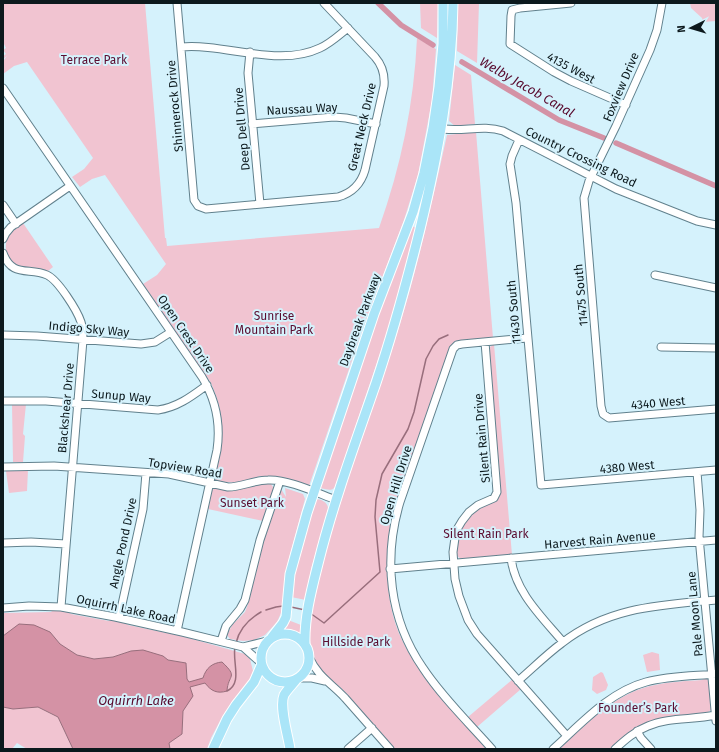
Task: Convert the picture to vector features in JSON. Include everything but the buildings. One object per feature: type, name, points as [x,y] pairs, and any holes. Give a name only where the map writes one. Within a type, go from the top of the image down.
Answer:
[{"type":"main road","name":"Daybreak Parkway","points":[[269,639],[283,623],[287,614],[289,582],[295,554],[314,492],[370,325],[413,212],[438,128],[444,3]]},
{"type":"main road","name":"Daybreak Parkway","points":[[305,645],[305,625],[320,554],[336,500],[401,303],[427,200],[438,128],[450,66],[453,3]]},
{"type":"main road","points":[[213,749],[227,719],[254,682],[261,664],[261,653],[269,639],[282,633],[291,634],[299,638],[305,645],[309,657],[306,669],[286,692],[282,702],[290,749]]},
{"type":"main road","points":[[261,664],[270,677],[278,681],[288,682],[298,678]]},
{"type":"street","name":"Shinnerock Drive","points":[[177,3],[194,200],[198,206]]},
{"type":"street","name":"Great Neck Drive","points":[[198,206],[206,209],[338,197],[352,191],[360,182],[364,174],[384,86],[383,70],[378,60],[324,3]]},
{"type":"street","name":"4135 West","points":[[572,3],[512,10],[510,16],[510,44],[540,64],[571,81],[626,105]]},
{"type":"street","name":"Foxview Drive","points":[[591,176],[608,145],[653,40],[660,19],[662,3]]},
{"type":"street","points":[[181,47],[199,46],[281,56],[302,54],[316,50],[348,28]]},
{"type":"street","name":"Deep Dell Drive","points":[[250,52],[248,68],[260,204]]},
{"type":"street","name":"Open Crest Drive","points":[[3,88],[207,385],[215,405],[219,425],[218,444],[177,631]]},
{"type":"street","name":"Naussau Way","points":[[252,124],[334,117],[376,124]]},
{"type":"street","name":"Country Crossing Road","points":[[438,128],[456,130],[494,128],[503,131],[616,189],[691,218],[716,225]]},
{"type":"street","name":"11430 South","points":[[519,140],[512,156],[510,168],[516,203],[541,485]]},
{"type":"street","name":"11475 South","points":[[591,176],[584,198],[603,414]]},
{"type":"street","points":[[3,240],[8,230],[70,186]]},
{"type":"street","points":[[3,205],[16,224]]},
{"type":"street","name":"Blackshear Drive","points":[[3,253],[8,263],[16,269],[41,273],[55,281],[78,315],[82,327],[83,340],[61,608]]},
{"type":"street","points":[[654,275],[716,288]]},
{"type":"street","name":"Indigo Sky Way","points":[[3,335],[37,336],[141,344],[159,340],[171,332]]},
{"type":"street","name":"Open Hill Drive","points":[[492,749],[430,678],[416,659],[398,618],[393,598],[390,569],[391,544],[397,512],[454,347],[458,345],[527,338]]},
{"type":"street","name":"Silent Rain Drive","points":[[484,342],[498,492],[494,498],[473,508],[462,521],[454,536],[453,552],[459,596],[468,620],[480,638],[567,736]]},
{"type":"street","points":[[661,347],[716,348]]},
{"type":"street","name":"Sunup Way","points":[[3,401],[78,403],[153,410],[164,409],[180,404],[207,385]]},
{"type":"street","name":"4340 West","points":[[603,414],[609,418],[716,409]]},
{"type":"street","name":"Topview Road","points":[[3,467],[73,467],[172,475],[233,487],[261,480],[280,481],[336,500]]},
{"type":"street","name":"4380 West","points":[[541,485],[716,470]]},
{"type":"street","name":"Pale Moon Lane","points":[[697,472],[700,505],[700,542],[705,601],[714,674],[715,718]]},
{"type":"street","name":"Angle Pond Drive","points":[[119,618],[143,509],[146,473]]},
{"type":"street","points":[[224,642],[226,626],[240,609],[245,600],[260,540],[280,481]]},
{"type":"street","name":"Harvest Rain Avenue","points":[[390,569],[716,540]]},
{"type":"street","points":[[3,543],[31,542],[66,544]]},
{"type":"street","points":[[511,558],[516,576],[526,596],[538,614],[563,642]]},
{"type":"street","points":[[518,681],[563,642],[593,624],[624,612],[656,605],[716,600]]},
{"type":"street","name":"Oquirrh Lake Road","points":[[3,608],[29,606],[61,608],[119,618],[243,647],[261,664]]},
{"type":"street","name":"Oquirrh Lake Road","points":[[243,647],[269,639]]},
{"type":"street","points":[[309,657],[315,669],[325,681],[344,697],[390,749]]},
{"type":"street","points":[[553,749],[607,701],[631,687],[660,679],[714,674]]},
{"type":"street","points":[[298,678],[312,678],[325,681]]},
{"type":"street","points":[[615,749],[637,731],[664,721],[715,718]]},
{"type":"street","points":[[348,749],[372,728]]},
{"type":"street","points":[[637,731],[651,749]]},
{"type":"green space","name":"Sunrise Mountain Park","points":[[3,3],[145,3],[165,238],[167,246],[379,228],[394,181],[405,134],[413,87],[417,38],[436,49],[432,100],[418,175],[404,220],[362,331],[309,486],[285,478],[270,476],[261,476],[237,483],[216,481],[214,475],[221,447],[222,429],[220,411],[215,392],[211,383],[143,284],[157,275],[166,264],[105,175],[92,179],[80,187],[72,177],[84,169],[93,158],[27,62],[14,66],[3,74],[3,61],[7,56],[3,59],[3,56],[6,54],[3,50],[6,48],[3,42]]},
{"type":"green space","points":[[420,3],[438,3],[437,38],[421,28]]},
{"type":"green space","points":[[458,3],[479,3],[477,63],[457,51]]},
{"type":"green space","points":[[690,3],[716,3],[716,21],[703,22],[702,18],[691,8]]},
{"type":"green space","points":[[455,65],[471,75],[475,124],[455,126],[449,121]]},
{"type":"green space","name":"Hillside Park","points":[[476,132],[493,338],[457,342],[391,525],[387,569],[393,614],[397,628],[407,650],[428,680],[488,749],[395,749],[344,691],[317,665],[310,642],[311,618],[326,552],[346,486],[390,357],[407,301],[447,135]]},
{"type":"green space","points":[[23,223],[53,267],[48,271],[19,267],[11,262],[6,249],[7,239],[12,232]]},
{"type":"green space","points":[[412,226],[416,228],[400,294],[335,487],[330,490],[320,488],[380,306]]},
{"type":"green space","name":"Silent Rain Park","points":[[494,344],[512,555],[461,559],[457,556],[457,549],[459,534],[465,522],[475,512],[498,499],[501,493],[489,350]]},
{"type":"green space","points":[[12,404],[26,404],[23,434],[25,436],[23,462],[13,462]]},
{"type":"green space","points":[[28,470],[27,491],[9,493],[6,471]]},
{"type":"green space","name":"Sunset Park","points":[[263,484],[271,484],[273,491],[263,521],[208,509],[211,491],[215,488],[232,491]]},
{"type":"green space","points":[[285,488],[303,494],[305,499],[288,562],[281,613],[277,622],[265,635],[254,640],[243,641],[230,639],[227,635],[232,625],[245,612],[248,604],[261,546],[281,489],[286,497]]},
{"type":"green space","points":[[315,499],[324,501],[327,504],[328,509],[311,569],[306,600],[291,597],[291,584]]},
{"type":"green space","points":[[53,610],[168,632],[245,654],[250,659],[253,671],[248,684],[233,700],[222,717],[207,749],[170,749],[169,743],[182,734],[183,711],[192,696],[187,679],[186,663],[168,660],[163,656],[131,651],[113,657],[94,659],[77,655],[60,644],[50,632],[5,634],[3,636],[3,613],[51,612]]},
{"type":"green space","points":[[288,620],[301,625],[300,633],[283,630]]},
{"type":"green space","points":[[652,652],[659,654],[660,670],[647,672],[643,655]]},
{"type":"green space","points":[[601,672],[603,673],[608,685],[606,690],[597,694],[592,690],[593,677]]},
{"type":"green space","points":[[513,679],[521,689],[477,727],[468,717]]},
{"type":"green space","name":"Founder’s Park","points":[[707,679],[710,684],[711,710],[707,713],[668,717],[625,737],[611,749],[559,749],[601,712],[624,696],[650,686]]},
{"type":"green space","points":[[3,707],[13,709],[38,707],[58,717],[73,749],[27,749],[17,743],[12,749],[3,749]]},
{"type":"water","name":"Oquirrh Lake","points":[[19,624],[34,625],[50,632],[60,644],[77,655],[94,659],[113,657],[131,651],[143,650],[163,656],[168,660],[186,663],[187,679],[189,682],[203,678],[206,671],[210,667],[222,662],[231,674],[227,691],[214,691],[205,683],[190,687],[193,696],[183,711],[182,734],[169,743],[170,749],[73,749],[58,717],[38,707],[13,709],[3,707],[3,636]]},
{"type":"waterway","name":"Welby Jacob Canal","points":[[378,3],[401,25],[433,45]]},
{"type":"waterway","name":"Welby Jacob Canal","points":[[462,62],[559,120],[604,138]]},
{"type":"waterway","name":"Welby Jacob Canal","points":[[616,143],[716,186]]},
{"type":"waterway","points":[[310,613],[324,623],[380,572],[375,517],[376,500],[382,474],[408,429],[414,412],[426,359],[433,346],[439,339],[448,335]]},
{"type":"waterway","points":[[266,610],[283,606]]},
{"type":"waterway","points":[[291,607],[305,610]]},
{"type":"waterway","points":[[236,643],[237,638],[245,625],[261,612]]},
{"type":"waterway","points":[[227,691],[235,683],[236,678],[235,647]]},
{"type":"park label","name":"Terrace Park","points":[[94,60]]}]
